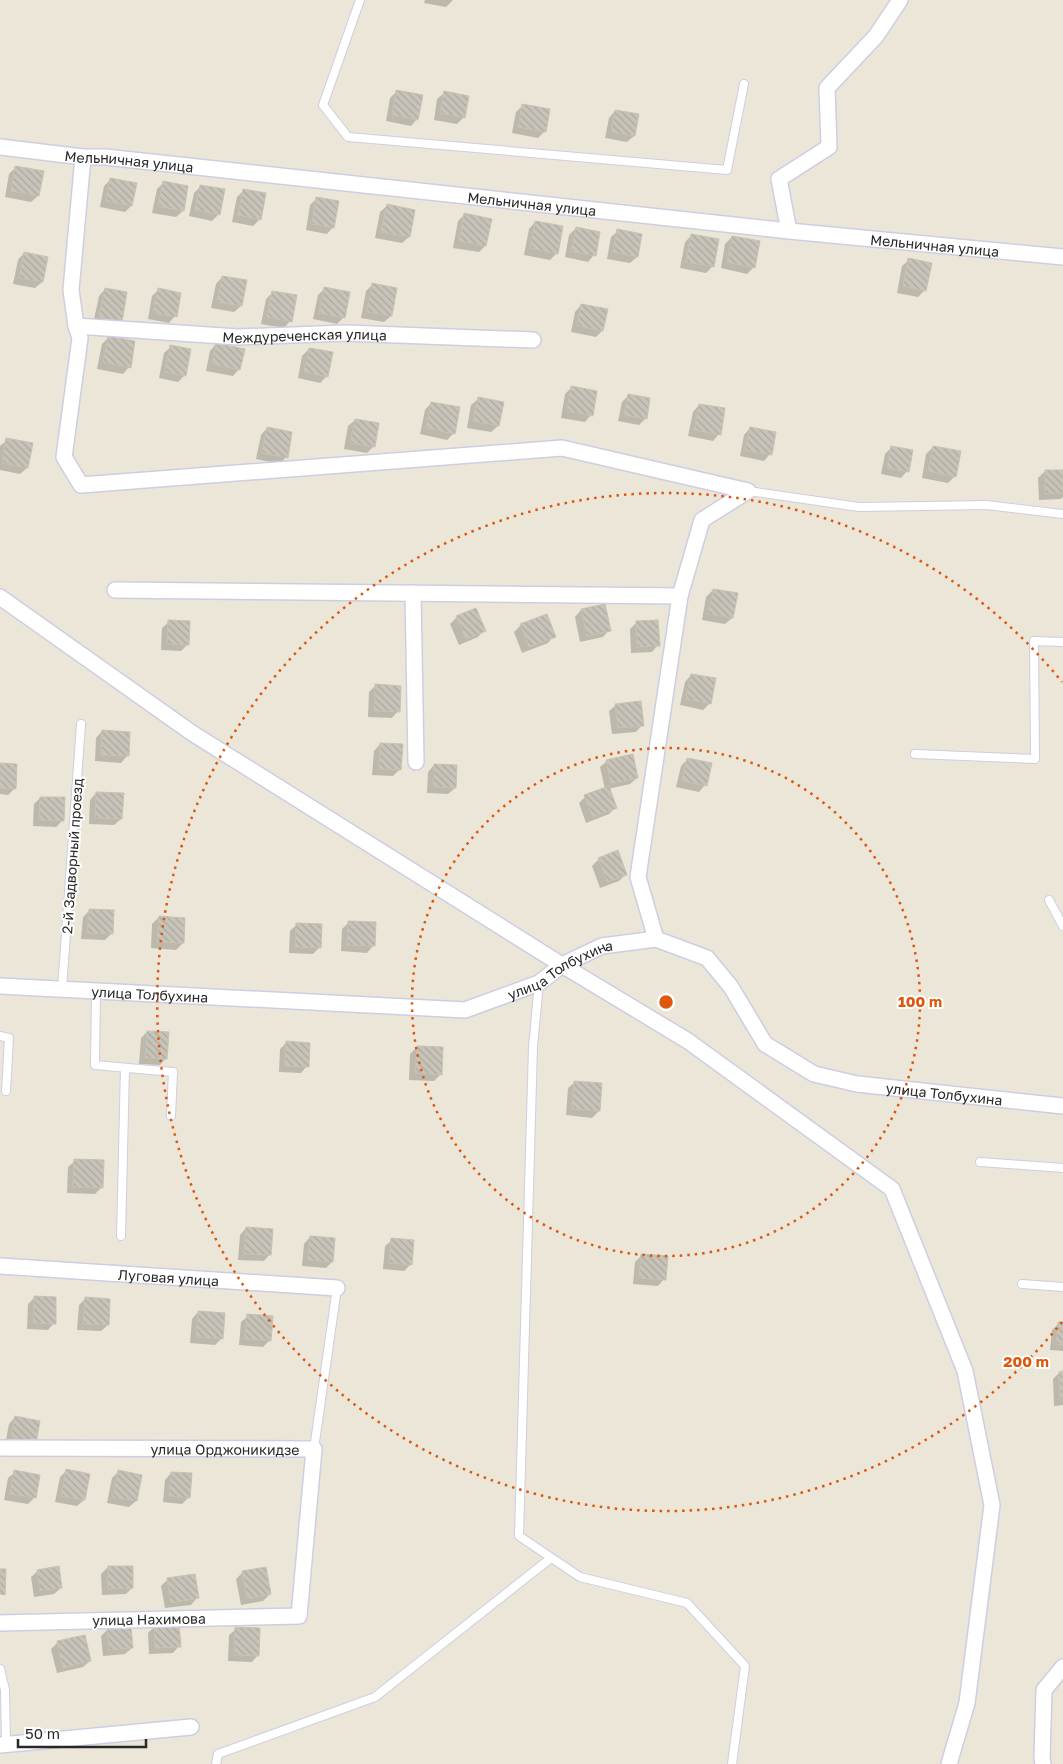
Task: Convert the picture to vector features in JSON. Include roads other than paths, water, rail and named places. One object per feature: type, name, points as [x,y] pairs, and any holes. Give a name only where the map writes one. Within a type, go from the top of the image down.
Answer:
[{"type":"street","points":[[789,231],[779,179],[829,147],[827,88],[876,36],[900,0]]},
{"type":"street","name":"Мельничная улица","points":[[0,147],[83,156],[105,156],[789,231],[1063,257]]},
{"type":"street","points":[[83,156],[71,290],[76,326],[80,338],[64,457],[82,484],[562,448],[748,491]]},
{"type":"street","name":"Междуреченская улица","points":[[76,326],[238,337],[345,333],[533,340]]},
{"type":"street","points":[[656,939],[638,877],[680,596],[702,520],[748,491]]},
{"type":"street","points":[[115,590],[680,596]]},
{"type":"street","points":[[413,593],[416,762]]},
{"type":"street","points":[[0,597],[192,733],[562,965],[688,1041],[892,1189],[965,1371],[992,1505],[967,1703],[949,1764]]},
{"type":"street","name":"улица Толбухина","points":[[0,986],[466,1010],[539,983],[562,965],[602,946],[656,939],[708,958],[730,987],[765,1044],[814,1074],[858,1084],[1063,1106]]},
{"type":"street","name":"Луговая улица","points":[[0,1266],[337,1288]]},
{"type":"street","name":"улица Орджоникидзе","points":[[0,1448],[314,1450],[299,1616]]},
{"type":"street","name":"улица Нахимова","points":[[0,1623],[299,1616]]},
{"type":"street","points":[[1043,1761],[1044,1690],[1063,1667]]},
{"type":"street","points":[[3,1745],[191,1727]]},
{"type":"lane","points":[[360,0],[323,105],[348,137],[727,170],[744,84]]},
{"type":"lane","points":[[748,491],[859,507],[987,505],[1063,514]]},
{"type":"lane","points":[[915,754],[1035,759],[1034,641],[1063,642]]},
{"type":"lane","name":"2-й Задворный проезд","points":[[62,989],[81,724]]},
{"type":"lane","points":[[1049,900],[1063,926]]},
{"type":"lane","points":[[539,983],[533,1046],[519,1536],[580,1577],[687,1603],[745,1666],[732,1764]]},
{"type":"lane","points":[[96,990],[95,1065],[173,1072],[171,1116]]},
{"type":"lane","points":[[0,1036],[9,1038],[6,1090]]},
{"type":"lane","points":[[121,1236],[125,1068]]},
{"type":"lane","points":[[980,1162],[1063,1168]]},
{"type":"lane","points":[[1022,1284],[1063,1287]]},
{"type":"lane","points":[[314,1450],[337,1288]]},
{"type":"lane","points":[[216,1764],[218,1754],[375,1697],[551,1558]]},
{"type":"lane","points":[[0,1669],[5,1690],[3,1745]]}]
